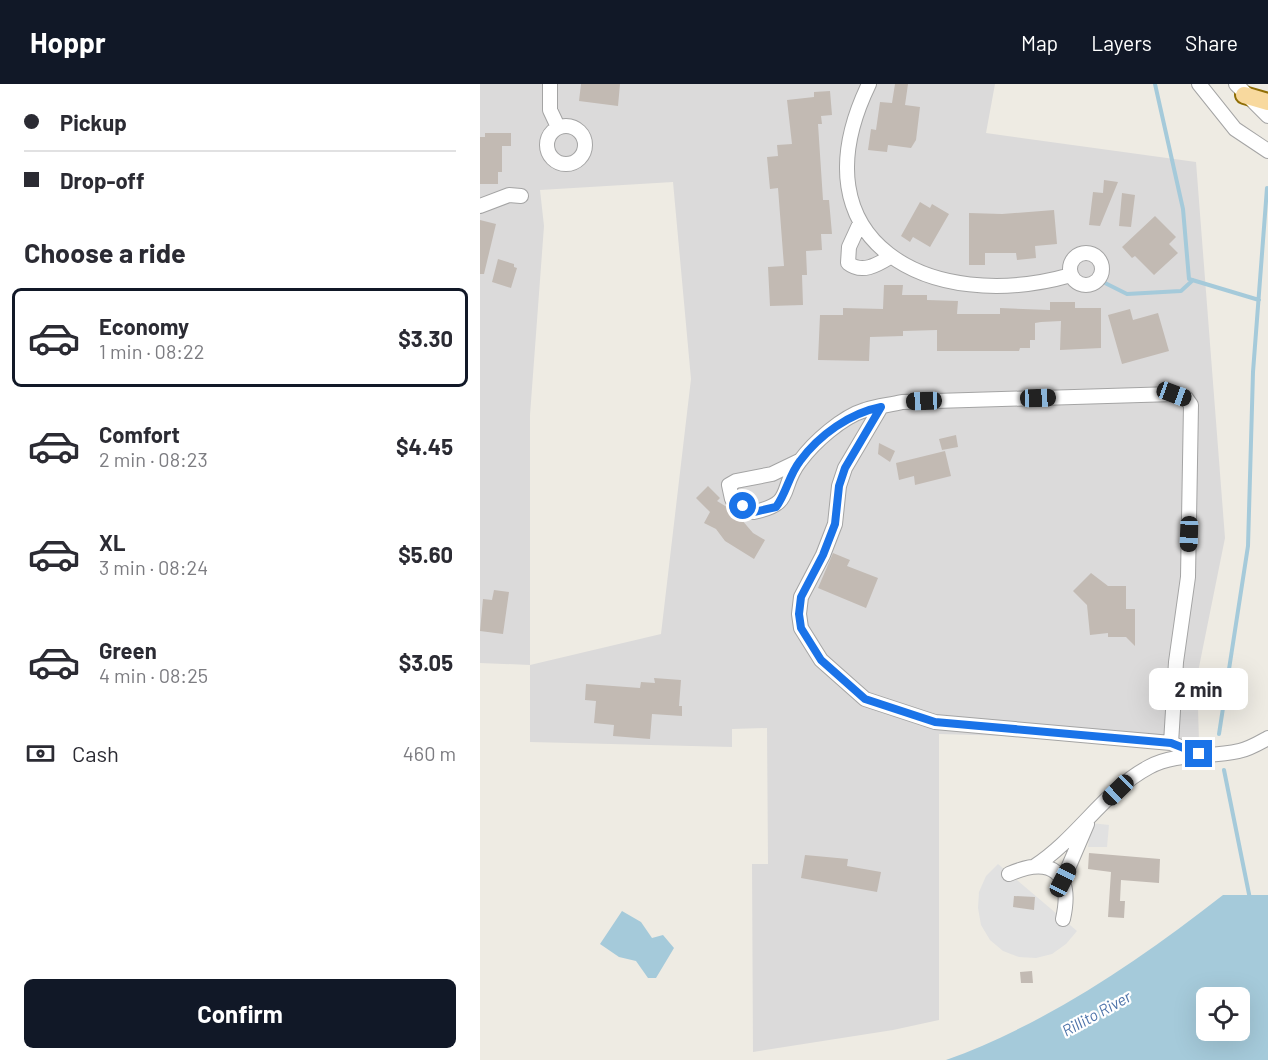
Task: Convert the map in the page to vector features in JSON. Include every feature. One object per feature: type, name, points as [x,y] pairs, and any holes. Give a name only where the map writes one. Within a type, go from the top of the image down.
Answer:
[{"type":"main road","points":[[1240,89],[1268,102]]},
{"type":"street","points":[[550,84],[550,110],[558,128]]},
{"type":"street","points":[[869,84],[858,108],[848,141],[847,187],[860,223],[879,248],[890,257],[941,278],[976,285],[1016,287],[1071,275]]},
{"type":"street","points":[[1199,84],[1235,129],[1268,151]]},
{"type":"street","points":[[1240,89],[1268,117]]},
{"type":"street","points":[[480,207],[509,195],[521,196]]},
{"type":"street","points":[[860,223],[849,247],[848,264],[854,268],[871,267],[890,257]]},
{"type":"street","points":[[799,461],[776,507],[754,512],[732,499],[729,485],[736,481],[772,474],[799,461],[840,424],[863,410],[902,402],[1162,394],[1174,394],[1186,398],[1191,405],[1188,578],[1176,662],[1171,743]]},
{"type":"street","points":[[881,407],[845,468],[839,486],[835,524],[823,555],[801,597],[799,614],[801,628],[821,660],[865,699],[935,722],[1171,743],[1199,754]]},
{"type":"street","points":[[1035,866],[1118,790],[1152,765],[1199,754],[1238,751],[1268,738]]},
{"type":"street","points":[[1063,880],[1088,819]]},
{"type":"street","points":[[1009,874],[1035,866],[1048,866],[1057,870],[1063,880],[1066,905],[1063,919]]},
{"type":"shaded area","points":[[480,84],[995,84],[986,133],[1196,162],[1225,538],[1197,677],[1199,741],[939,734],[939,1020],[893,1030],[753,1052],[752,864],[768,864],[767,728],[732,729],[732,747],[530,742],[530,665],[480,663]],"holes":[[[673,182],[691,379],[661,634],[530,665],[530,415],[544,226],[540,190]]]},
{"type":"shaded area","points":[[1091,823],[1109,825],[1107,847],[1088,847]]},
{"type":"shaded area","points":[[998,864],[1077,931],[1066,944],[1052,954],[1036,958],[1019,957],[1003,951],[990,940],[981,925],[978,908],[979,892],[986,876]]},
{"type":"water","name":"Rillito River","points":[[1223,895],[1268,895],[1268,1060],[946,1060],[984,1045],[1056,1009],[1091,989],[1158,944]]},
{"type":"water","points":[[622,911],[641,922],[652,938],[663,935],[674,948],[656,978],[648,978],[636,961],[619,957],[600,944]]},
{"type":"building","points":[[581,84],[620,84],[618,106],[579,101]]},
{"type":"building","points":[[895,84],[908,84],[905,105],[920,107],[916,140],[911,148],[888,145],[887,152],[868,150],[871,129],[876,130],[880,102],[892,103]]},
{"type":"building","points":[[830,91],[832,115],[821,116],[822,124],[818,124],[823,200],[829,200],[832,234],[821,234],[822,250],[806,251],[807,275],[802,275],[803,305],[770,306],[768,267],[784,266],[778,188],[770,189],[767,157],[778,156],[777,145],[792,144],[787,100],[814,97],[814,92]]},
{"type":"building","points":[[485,133],[511,133],[511,146],[502,146],[502,172],[498,172],[498,184],[480,184],[480,137],[485,137]]},
{"type":"building","points":[[1104,180],[1118,182],[1100,226],[1089,225],[1093,192],[1103,193]]},
{"type":"building","points":[[1122,193],[1135,195],[1131,227],[1119,226]]},
{"type":"building","points":[[920,202],[930,208],[932,204],[949,214],[930,247],[913,237],[910,242],[901,236]]},
{"type":"building","points":[[1054,210],[1057,244],[1035,246],[1036,258],[1017,260],[1016,253],[985,253],[985,265],[969,265],[969,213],[1002,214]]},
{"type":"building","points":[[1155,216],[1176,237],[1169,244],[1178,253],[1154,275],[1122,247]]},
{"type":"building","points":[[480,220],[496,224],[484,274],[480,274]]},
{"type":"building","points":[[498,259],[514,264],[517,268],[511,288],[492,282]]},
{"type":"building","points":[[884,285],[903,285],[902,295],[927,295],[927,300],[958,301],[957,314],[1000,314],[1000,308],[1050,310],[1050,302],[1075,302],[1075,308],[1101,308],[1101,348],[1060,350],[1061,321],[1035,323],[1035,340],[1030,340],[1030,348],[1020,348],[1019,351],[937,351],[937,330],[903,331],[903,336],[870,337],[869,361],[818,360],[820,315],[843,315],[843,308],[883,309]]},
{"type":"building","points":[[1130,309],[1133,320],[1158,313],[1169,351],[1122,364],[1108,315]]},
{"type":"building","points":[[956,435],[958,447],[942,450],[939,439]]},
{"type":"building","points":[[879,443],[895,451],[890,462],[878,454]]},
{"type":"building","points":[[945,451],[951,476],[915,485],[914,476],[899,480],[896,463]]},
{"type":"building","points":[[708,486],[720,498],[717,501],[735,512],[753,533],[765,540],[754,559],[725,541],[716,529],[704,523],[710,512],[696,498]]},
{"type":"building","points":[[833,553],[850,560],[847,566],[878,578],[866,608],[818,588]]},
{"type":"building","points":[[1091,573],[1108,586],[1126,586],[1126,609],[1135,609],[1135,646],[1126,637],[1108,637],[1108,633],[1090,635],[1087,605],[1073,591]]},
{"type":"building","points":[[494,590],[509,592],[503,634],[480,631],[483,599],[492,600]]},
{"type":"building","points":[[654,678],[681,680],[679,706],[682,706],[682,716],[652,714],[650,739],[613,736],[614,725],[594,723],[596,701],[585,700],[586,684],[640,688],[641,682],[655,683]]},
{"type":"building","points":[[1089,853],[1160,859],[1159,883],[1121,880],[1120,901],[1125,901],[1124,918],[1108,917],[1111,872],[1088,869]]},
{"type":"building","points":[[805,855],[848,859],[847,866],[881,872],[877,892],[801,878]]},
{"type":"building","points":[[1014,896],[1035,897],[1034,910],[1013,907]]},
{"type":"building","points":[[1032,971],[1033,983],[1021,983],[1020,972]]},
{"type":"waterway","points":[[1155,84],[1183,209],[1189,279],[1259,300]]},
{"type":"waterway","points":[[1219,734],[1248,546],[1253,372],[1267,188]]},
{"type":"waterway","points":[[1103,282],[1127,294],[1181,291],[1193,280]]},
{"type":"waterway","points":[[1224,770],[1250,899]]},
{"type":"route","points":[[743,506],[754,512],[776,507],[799,461],[840,424],[863,410],[881,407],[845,468],[839,486],[835,524],[823,555],[801,597],[799,614],[801,628],[821,660],[865,699],[935,722],[1171,743],[1199,754]]}]
